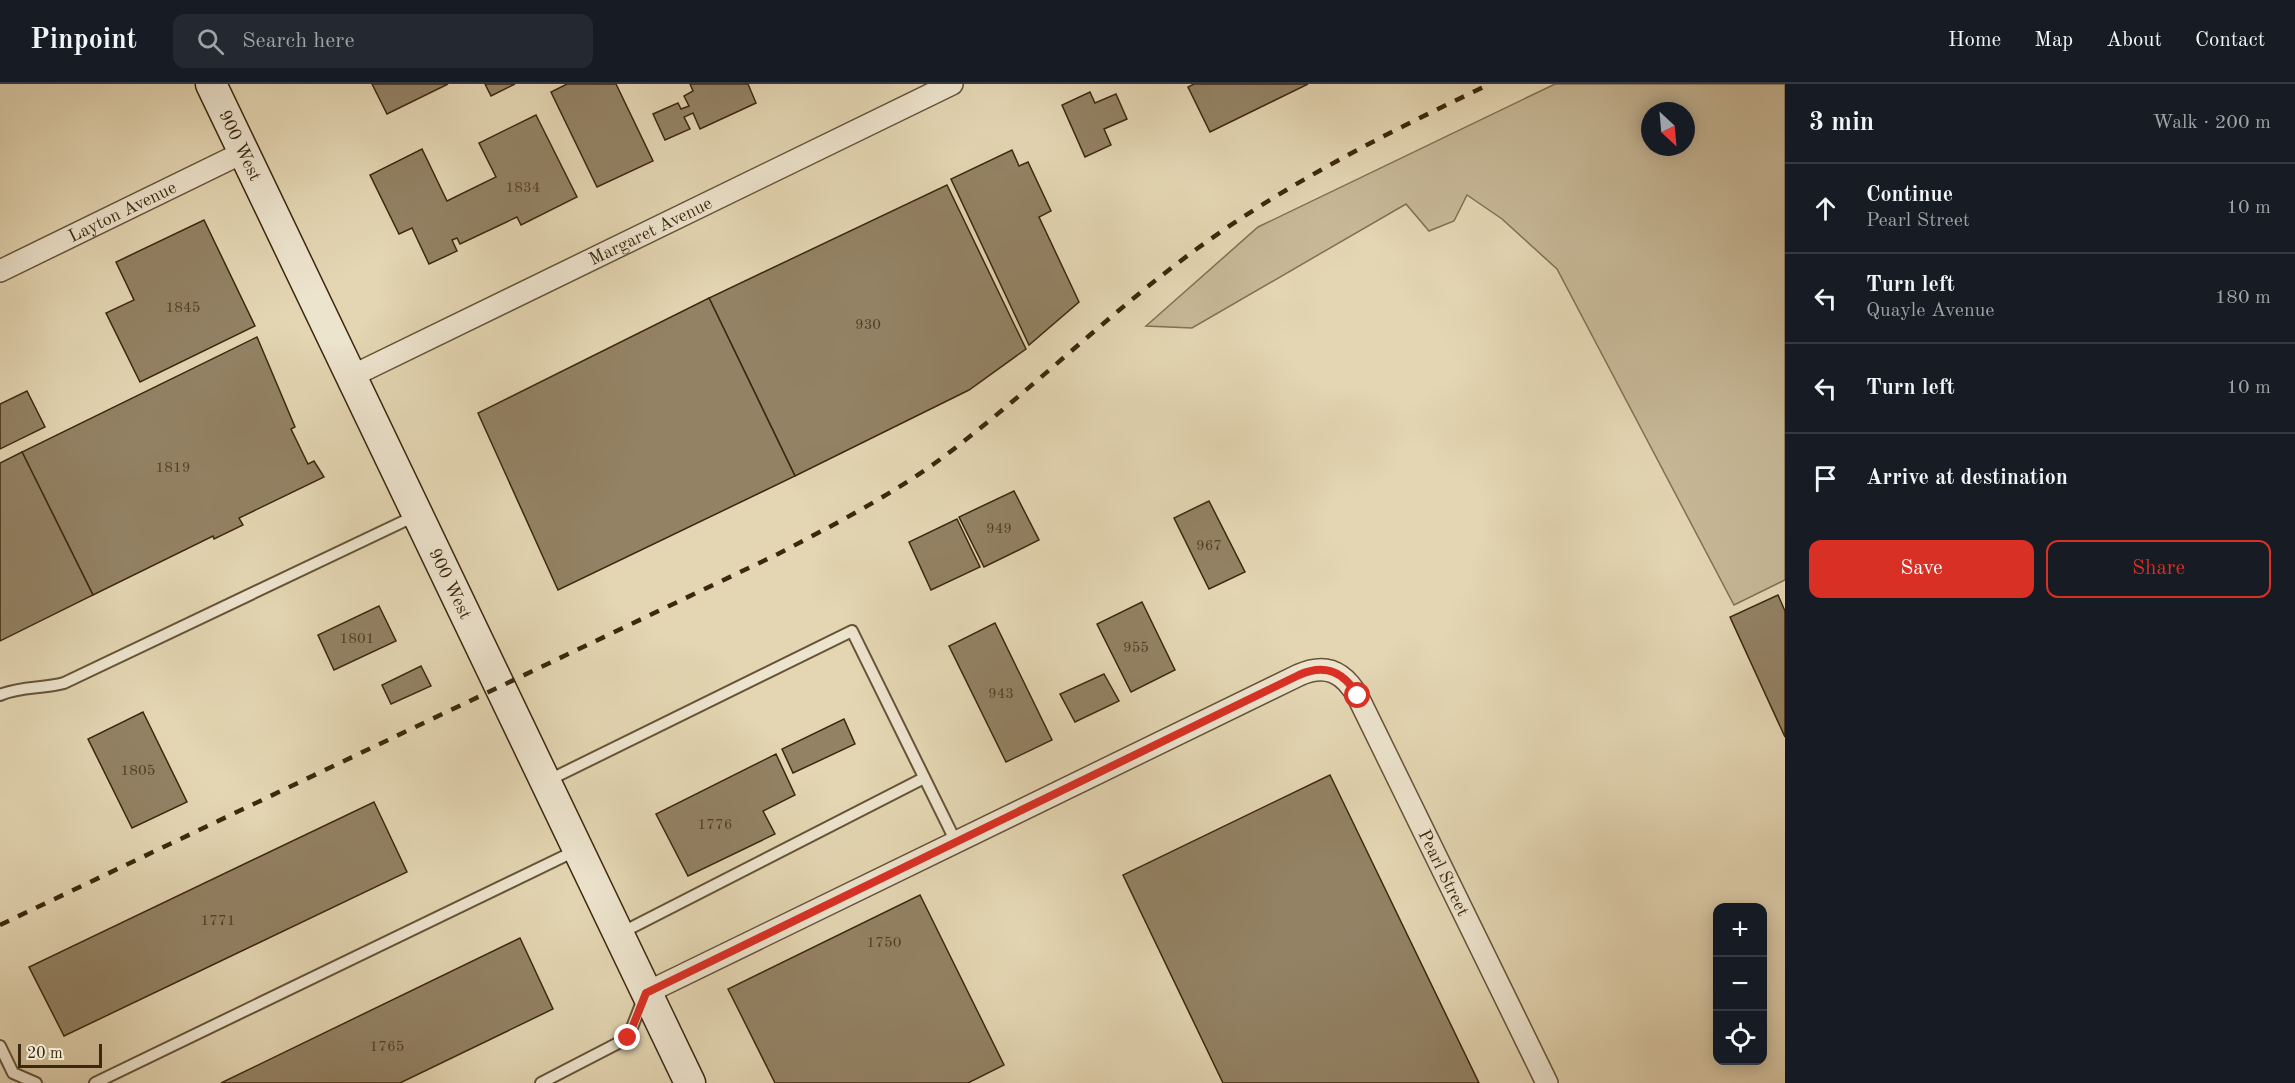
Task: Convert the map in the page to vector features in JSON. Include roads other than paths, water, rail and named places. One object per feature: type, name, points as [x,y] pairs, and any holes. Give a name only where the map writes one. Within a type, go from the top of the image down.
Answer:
[{"type":"main road","name":"900 West","points":[[211,84],[580,848],[690,1083]]},
{"type":"street","name":"Margaret Avenue","points":[[351,377],[952,84]]},
{"type":"street","name":"Layton Avenue","points":[[0,271],[244,152]]},
{"type":"street","name":"Pearl Street","points":[[956,842],[1299,675],[1316,669],[1333,670],[1348,681],[1358,696],[1547,1083]]},
{"type":"street","points":[[646,993],[956,842]]},
{"type":"lane","points":[[0,695],[20,688],[49,687],[64,683],[417,514]]},
{"type":"lane","points":[[547,781],[852,631],[956,842]]},
{"type":"lane","points":[[619,934],[924,778]]},
{"type":"lane","points":[[95,1083],[580,848]]},
{"type":"lane","points":[[541,1083],[628,1038],[646,993]]},
{"type":"lane","points":[[0,1046],[14,1073],[36,1083]]},
{"type":"railway","points":[[0,925],[778,554],[864,508],[906,483],[946,455],[1165,273],[1233,224],[1340,159],[1490,84]]}]
